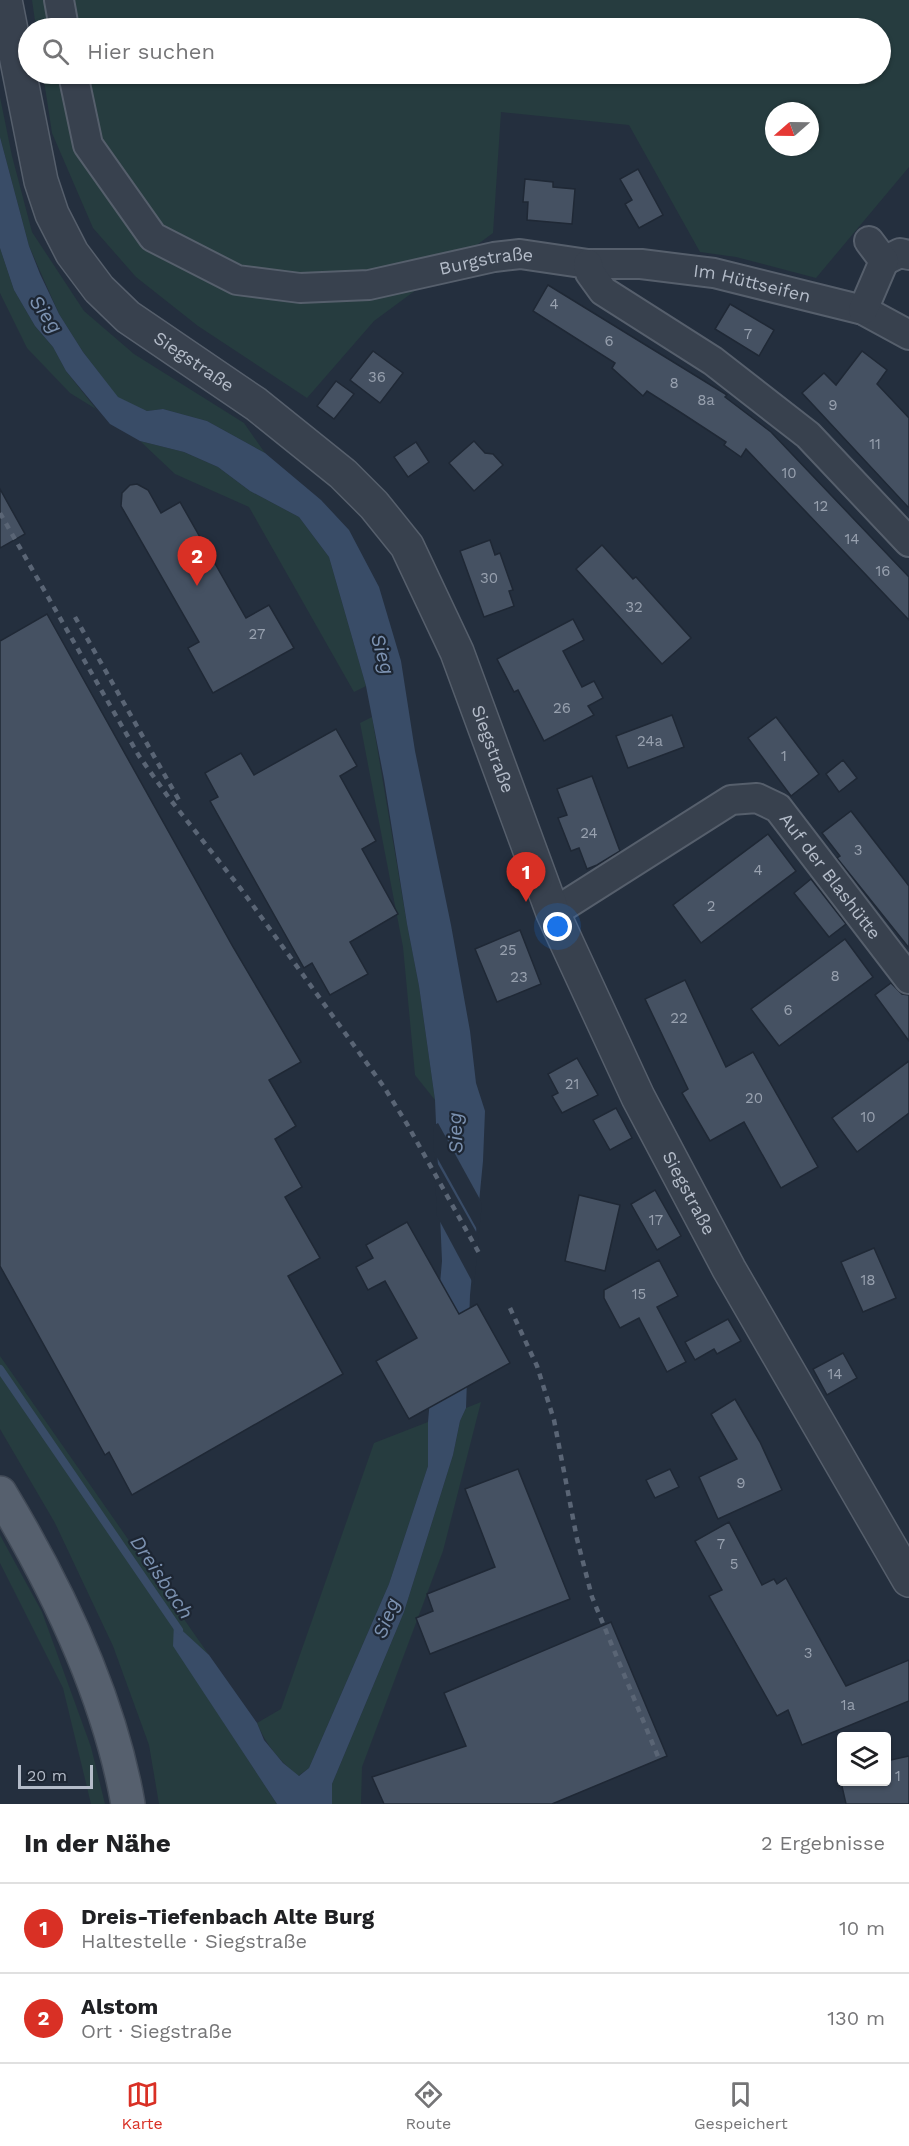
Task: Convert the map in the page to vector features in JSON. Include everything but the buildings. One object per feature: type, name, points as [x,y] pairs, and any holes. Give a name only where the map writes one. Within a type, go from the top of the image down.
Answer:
[{"type":"main road","points":[[0,1493],[66,1613],[100,1702],[124,1776],[128,1804]]},
{"type":"street","name":"Siegstraße","points":[[5,0],[18,65]]},
{"type":"street","points":[[59,0],[62,18]]},
{"type":"street","name":"Siegstraße","points":[[22,84],[41,181],[52,214],[72,253],[99,289],[128,316],[256,404],[343,474],[374,505],[407,546],[457,652],[553,913],[638,1097],[729,1269],[909,1580]]},
{"type":"street","name":"Burgstraße","points":[[75,84],[88,145],[153,237],[237,280],[300,288],[369,285],[494,256],[520,254],[588,264]]},
{"type":"street","points":[[863,310],[887,252]]},
{"type":"street","points":[[588,264],[590,273],[603,291],[713,361],[808,435],[909,542]]},
{"type":"street","name":"Im Hüttseifen","points":[[588,264],[641,264],[714,273],[863,310],[909,335]]},
{"type":"street","name":"Auf der Blashütte","points":[[553,913],[731,800],[757,798],[778,808],[909,980]]},
{"type":"green space","points":[[32,0],[909,0],[909,167],[816,278],[736,257],[700,252],[629,125],[501,112],[493,233],[374,321],[307,398],[198,326],[136,277],[93,228],[52,133],[45,84],[891,84],[891,18],[35,18]]},
{"type":"green space","points":[[0,97],[12,156],[32,232],[84,311],[134,354],[244,423],[265,453],[207,421],[163,409],[147,411],[118,398],[83,352],[59,314],[29,246],[0,137]]},
{"type":"green space","points":[[0,248],[14,290],[35,326],[53,347],[66,371],[96,409],[70,393],[27,348],[0,293]]},
{"type":"green space","points":[[140,441],[184,452],[218,467],[250,491],[299,517],[329,557],[366,686],[354,692],[249,507],[175,474]]},
{"type":"green space","points":[[372,717],[419,986],[435,1100],[415,1075],[403,947],[360,723]]},
{"type":"green space","points":[[0,1356],[209,1655],[174,1624],[174,1646],[277,1804],[159,1804],[149,1745],[113,1646],[55,1523],[0,1429]]},
{"type":"green space","points":[[481,1402],[443,1551],[362,1767],[361,1804],[332,1804],[332,1784],[404,1612],[453,1455],[460,1421],[466,1408]]},
{"type":"green space","points":[[428,1422],[428,1466],[389,1584],[309,1768],[298,1776],[274,1752],[257,1723],[281,1709],[374,1443]]},
{"type":"green space","points":[[0,1535],[42,1612],[91,1747],[105,1804],[91,1804],[63,1688],[0,1563]]},
{"type":"water","name":"Sieg","points":[[0,137],[29,246],[59,314],[83,352],[118,397],[147,411],[163,409],[207,421],[265,453],[321,500],[349,530],[379,587],[401,661],[415,751],[470,1031],[476,1083],[485,1111],[483,1161],[470,1295],[466,1408],[460,1421],[453,1455],[404,1612],[332,1784],[332,1804],[277,1804],[173,1646],[174,1623],[209,1655],[257,1723],[264,1740],[283,1763],[299,1776],[309,1768],[389,1584],[428,1466],[428,1422],[442,1261],[435,1100],[419,986],[366,686],[329,557],[299,517],[250,491],[218,467],[184,452],[140,441],[110,424],[66,371],[53,347],[35,326],[14,290],[0,248]]},
{"type":"pier","points":[[438,1123],[482,1203],[479,1233],[434,1152],[433,1126]]},
{"type":"pier","points":[[434,1157],[479,1237],[474,1285],[437,1216]]},
{"type":"waterway","name":"Dreisbach","points":[[0,1369],[179,1630]]},
{"type":"railway","points":[[0,513],[139,756],[241,889],[384,1087],[479,1253]]},
{"type":"railway","points":[[75,617],[180,802]]},
{"type":"railway","points":[[510,1308],[537,1366],[554,1420],[577,1539],[592,1597],[659,1759]]},
{"type":"place","name":"Alstom","points":[[197,586]]},
{"type":"place","name":"Dreis-Tiefenbach Alte Burg","points":[[526,902]]}]
